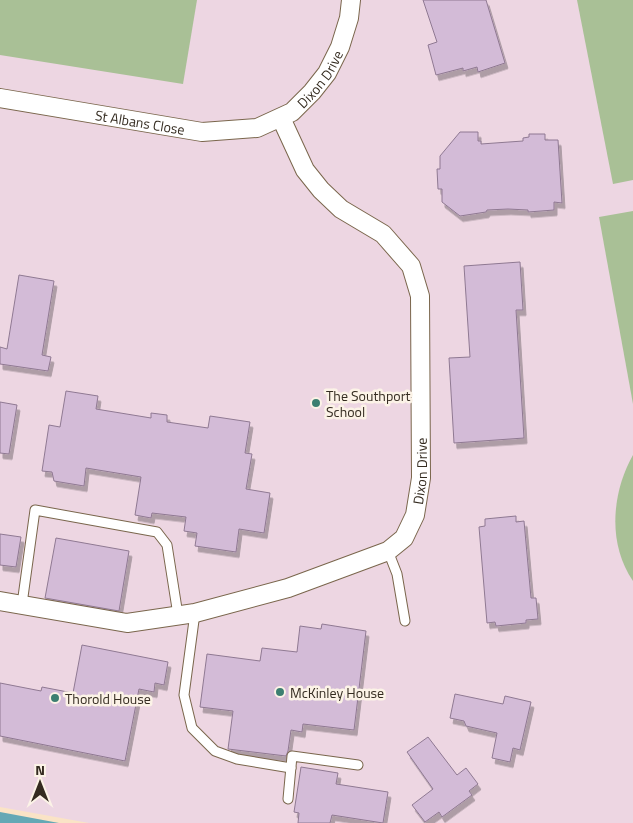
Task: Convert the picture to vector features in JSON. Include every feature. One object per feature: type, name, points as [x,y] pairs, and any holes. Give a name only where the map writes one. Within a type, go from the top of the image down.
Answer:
[{"type":"street","name":"Dixon Drive","points":[[0,600],[127,623],[186,614],[288,588],[388,551],[404,538],[415,515],[421,478],[420,296],[411,266],[383,234],[341,210],[305,170],[281,118],[292,112],[312,92],[327,73],[340,47],[349,18],[351,0]]},
{"type":"street","name":"St Albans Close","points":[[0,98],[202,132],[257,128],[281,118]]},
{"type":"lane","points":[[22,604],[34,510],[157,532],[167,545],[186,614],[184,694],[192,728],[215,751],[237,759],[291,768]]},
{"type":"lane","points":[[388,551],[397,574],[405,621]]},
{"type":"lane","points":[[288,799],[292,756],[358,765]]},
{"type":"shaded area","name":"The Southport School","points":[[0,0],[633,0],[633,823],[89,823],[0,807]]},
{"type":"green space","points":[[0,0],[197,0],[183,84],[0,55]]},
{"type":"green space","points":[[577,0],[633,0],[633,180],[613,184]]},
{"type":"green space","points":[[633,211],[633,404],[599,217]]},
{"type":"green space","points":[[633,455],[633,581],[619,550],[615,518],[620,485]]},
{"type":"water","points":[[0,812],[59,823],[0,823]]},
{"type":"building","points":[[423,0],[486,0],[505,63],[478,72],[477,67],[463,71],[463,68],[436,75],[428,45],[437,42]]},
{"type":"building","points":[[460,132],[478,132],[478,141],[481,141],[481,144],[523,141],[523,138],[529,137],[529,134],[545,134],[545,140],[558,140],[562,203],[554,202],[554,210],[528,212],[528,210],[508,209],[487,210],[486,212],[460,216],[442,202],[442,189],[438,189],[437,169],[440,169],[440,156]]},
{"type":"building","points":[[520,262],[523,310],[516,310],[524,438],[454,443],[449,358],[470,357],[464,266]]},
{"type":"building","points":[[19,275],[54,281],[42,355],[51,357],[48,371],[0,364],[0,347],[7,349]]},
{"type":"building","points":[[66,391],[98,396],[96,409],[151,418],[151,413],[167,415],[167,422],[208,428],[210,416],[250,422],[245,453],[252,454],[246,489],[270,493],[264,533],[239,529],[236,552],[195,546],[197,533],[184,531],[186,517],[152,513],[151,518],[135,515],[141,477],[86,468],[84,486],[54,481],[52,472],[42,471],[49,425],[60,427]]},
{"type":"building","points":[[0,402],[17,405],[9,454],[0,453]]},
{"type":"building","points":[[516,516],[516,522],[524,521],[531,598],[536,598],[538,619],[526,620],[526,623],[496,626],[495,622],[487,623],[479,527],[485,526],[485,519]]},
{"type":"building","points":[[0,534],[21,537],[16,567],[0,565]]},
{"type":"building","points":[[56,538],[129,551],[119,611],[45,598]]},
{"type":"building","name":"McKinley House","points":[[322,624],[366,631],[354,730],[303,724],[302,732],[291,730],[286,756],[228,749],[233,711],[200,707],[207,654],[260,661],[262,648],[297,652],[300,626],[321,629]]},
{"type":"building","name":"Thorold House","points":[[82,645],[168,662],[164,685],[155,683],[154,692],[139,689],[125,761],[0,736],[0,683],[41,691],[42,687],[73,693]]},
{"type":"building","points":[[455,694],[503,704],[505,696],[531,702],[520,750],[513,748],[510,762],[492,758],[497,733],[466,726],[464,721],[450,718]]},
{"type":"building","points":[[428,737],[457,775],[466,768],[478,784],[469,791],[472,795],[442,817],[439,812],[425,822],[412,805],[433,789],[407,752]]},
{"type":"building","points":[[301,767],[338,773],[336,784],[388,792],[383,823],[332,815],[330,823],[298,823],[299,813],[294,812]]},
{"type":"place","name":"The Southport School","points":[[316,403]]},
{"type":"place","name":"McKinley House","points":[[280,692]]},
{"type":"place","name":"Thorold House","points":[[55,698]]}]
